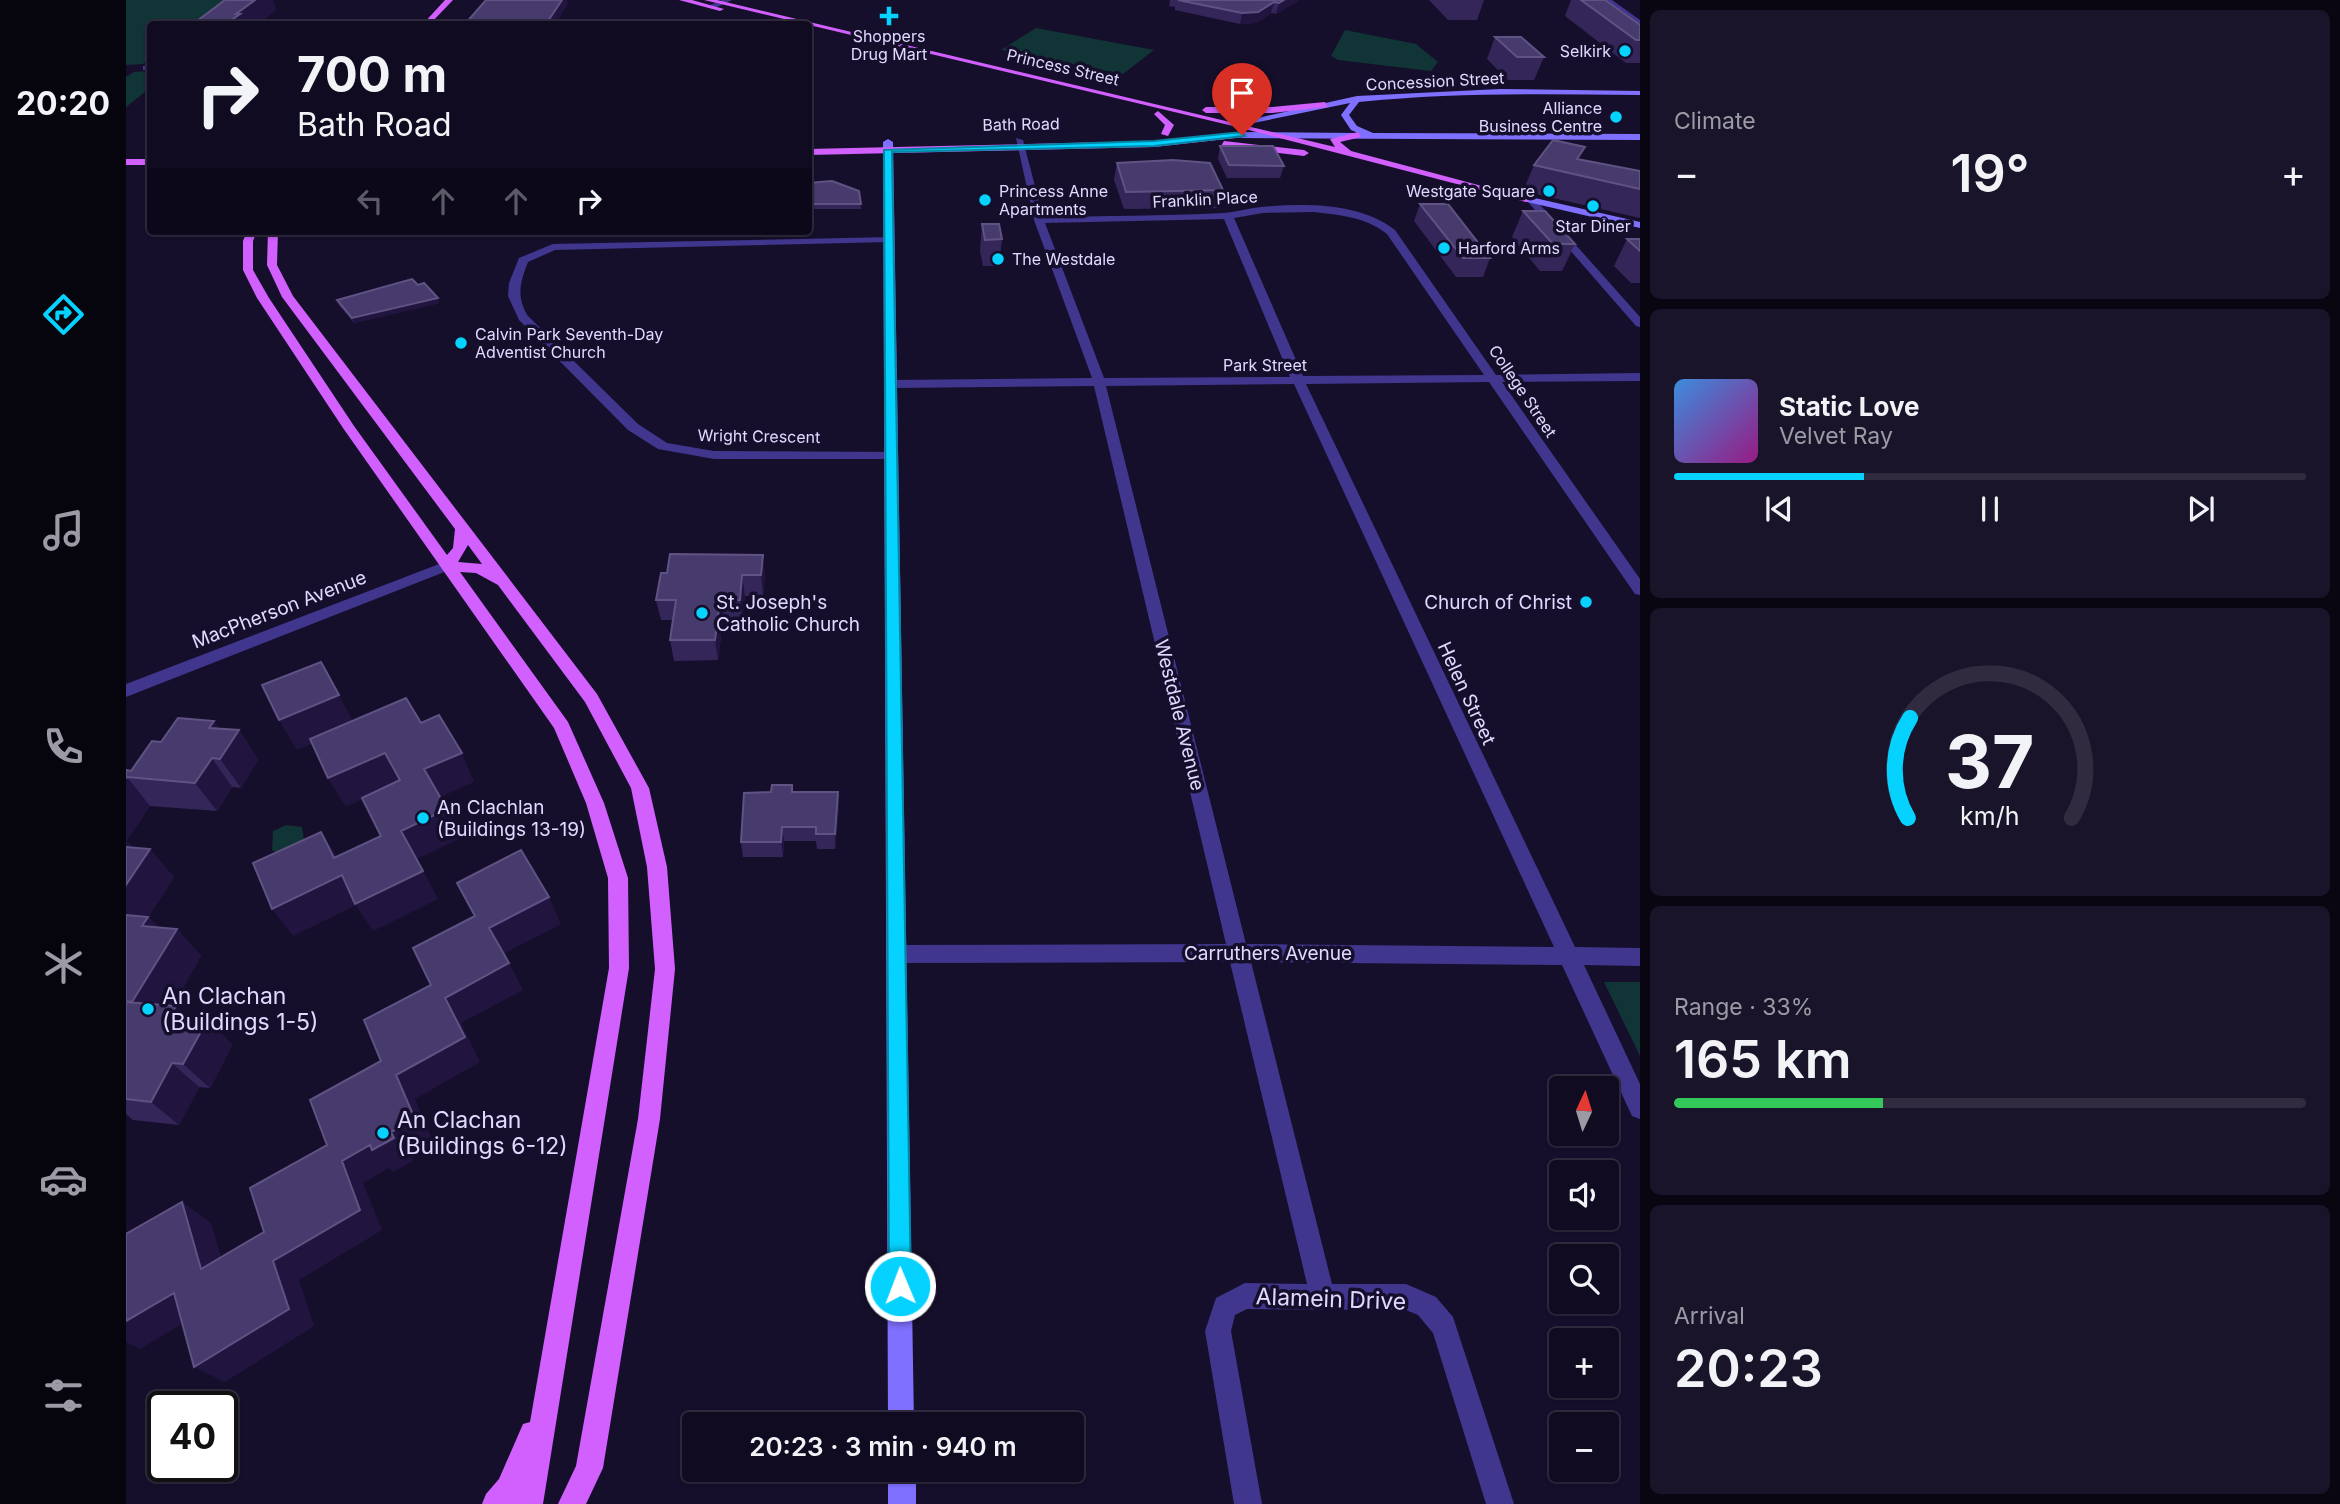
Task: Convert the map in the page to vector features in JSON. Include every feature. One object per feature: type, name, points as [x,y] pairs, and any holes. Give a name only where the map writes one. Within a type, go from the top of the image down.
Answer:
[{"type":"main road","points":[[429,21],[449,0]]},
{"type":"main road","name":"Princess Street","points":[[683,0],[714,2],[796,21]]},
{"type":"main road","name":"Princess Street","points":[[714,2],[775,21]]},
{"type":"main road","name":"Princess Street","points":[[812,25],[1234,124],[1486,189],[1495,194],[1528,200]]},
{"type":"main road","name":"Princess Street","points":[[812,31],[1332,158],[1410,171]]},
{"type":"main road","points":[[1089,89],[1219,110],[1325,105]]},
{"type":"main road","points":[[1158,114],[1170,125],[1165,134]]},
{"type":"main road","name":"Bath Road","points":[[1020,143],[1165,134],[1234,124]]},
{"type":"main road","name":"Bath Road","points":[[812,144],[1154,144],[1242,135]]},
{"type":"main road","points":[[1350,153],[1333,141],[1358,135]]},
{"type":"main road","points":[[1154,144],[1269,147],[1332,158]]},
{"type":"main road","name":"Bath Road","points":[[812,152],[888,146]]},
{"type":"main road","points":[[126,154],[147,154]]},
{"type":"main road","points":[[126,162],[147,162]]},
{"type":"main road","points":[[250,235],[248,270],[263,298],[349,428],[562,726],[595,803],[618,878],[619,968],[595,1124],[529,1504]]},
{"type":"main road","points":[[273,235],[272,265],[288,297],[592,698],[639,788],[657,867],[665,969],[649,1119],[584,1504]]},
{"type":"main road","points":[[447,566],[460,548],[463,526]]},
{"type":"main road","points":[[447,566],[479,568],[509,587]]},
{"type":"main road","points":[[496,1504],[509,1489],[543,1412]]},
{"type":"main road","points":[[572,1504],[589,1468]]},
{"type":"street","points":[[1607,0],[1640,23]]},
{"type":"street","name":"Concession Street","points":[[1234,124],[1357,99],[1470,92],[1640,93]]},
{"type":"street","points":[[1357,99],[1345,115],[1354,128],[1373,135]]},
{"type":"street","points":[[1242,135],[1270,133],[1640,137]]},
{"type":"street","name":"Westdale Avenue","points":[[1020,143],[1039,220],[1099,382],[1322,1296]]},
{"type":"street","points":[[888,146],[901,1412]]},
{"type":"street","points":[[1528,200],[1640,324]]},
{"type":"street","name":"Princess Street","points":[[1528,200],[1640,225]]},
{"type":"street","name":"Franklin Place","points":[[1039,220],[1227,216],[1252,211],[1340,211],[1372,217]]},
{"type":"street","name":"Helen Street","points":[[1227,216],[1298,380],[1640,1108]]},
{"type":"street","name":"College Street","points":[[1372,217],[1390,230],[1640,590]]},
{"type":"street","name":"Wright Crescent","points":[[889,239],[553,247],[523,260],[512,295],[513,303],[523,318],[634,427],[663,446],[714,454],[891,455]]},
{"type":"street","name":"Park Street","points":[[891,384],[1640,377]]},
{"type":"street","name":"MacPherson Avenue","points":[[126,691],[447,566]]},
{"type":"street","name":"Carruthers Avenue","points":[[896,954],[1238,953],[1640,957]]},
{"type":"street","name":"Alamein Drive","points":[[1248,1504],[1218,1331],[1225,1307],[1245,1296],[1406,1297],[1427,1306],[1444,1326],[1500,1504]]},
{"type":"street","points":[[902,1482],[902,1504]]},
{"type":"green space","points":[[126,0],[230,0],[201,21],[147,21],[147,61],[126,65]]},
{"type":"green space","points":[[1036,28],[1154,50],[1123,74],[1001,50]]},
{"type":"green space","points":[[1345,30],[1416,44],[1438,62],[1431,71],[1338,60],[1331,56]]},
{"type":"green space","points":[[147,71],[147,90],[126,107],[126,77],[134,72]]},
{"type":"green space","points":[[286,825],[302,827],[304,840],[291,850],[277,853],[272,850],[273,831]]},
{"type":"green space","points":[[1604,982],[1640,982],[1640,1056]]},
{"type":"building","points":[[225,0],[255,0],[230,21],[197,21]]},
{"type":"building","points":[[486,0],[562,0],[548,21],[468,21]]},
{"type":"building","points":[[1178,0],[1284,0],[1274,2],[1258,12],[1242,13]]},
{"type":"building","points":[[1581,0],[1605,0],[1640,25],[1640,40],[1636,40]]},
{"type":"building","points":[[1495,37],[1521,37],[1544,57],[1517,57]]},
{"type":"building","points":[[1553,140],[1585,147],[1577,159],[1640,171],[1640,189],[1534,165]]},
{"type":"building","points":[[1220,146],[1273,146],[1284,166],[1229,165]]},
{"type":"building","points":[[1173,160],[1210,163],[1223,190],[1126,192],[1117,163]]},
{"type":"building","points":[[832,181],[859,191],[861,204],[812,204],[812,183]]},
{"type":"building","points":[[1420,204],[1448,204],[1490,258],[1463,258]]},
{"type":"building","points":[[1523,211],[1545,211],[1575,244],[1553,244]]},
{"type":"building","points":[[982,224],[999,224],[1002,239],[985,240]]},
{"type":"building","points":[[1627,239],[1640,239],[1640,251]]},
{"type":"building","points":[[412,279],[418,285],[424,283],[438,298],[352,318],[337,300]]},
{"type":"building","name":"St. Joseph's Catholic Church","points":[[670,554],[763,555],[761,575],[742,575],[740,600],[720,600],[715,640],[670,640],[676,600],[656,600],[661,573],[667,573]]},
{"type":"building","points":[[321,662],[339,695],[279,720],[262,685]]},
{"type":"building","points":[[406,698],[421,723],[439,715],[462,753],[424,769],[447,809],[401,831],[423,871],[355,904],[342,875],[272,909],[253,863],[321,832],[334,858],[381,836],[362,798],[400,780],[385,753],[328,778],[310,739]]},
{"type":"building","points":[[178,718],[214,721],[209,728],[239,730],[220,759],[212,758],[195,783],[126,778],[126,770],[131,771],[152,741],[161,742]]},
{"type":"building","points":[[772,785],[792,785],[792,792],[838,792],[835,834],[816,834],[816,827],[782,827],[781,842],[741,842],[744,793],[771,792]]},
{"type":"building","points":[[126,847],[150,849],[126,885]]},
{"type":"building","points":[[521,850],[549,897],[489,928],[509,963],[445,998],[465,1037],[396,1075],[415,1119],[391,1132],[394,1138],[372,1150],[370,1145],[342,1161],[360,1210],[273,1261],[289,1309],[194,1367],[174,1293],[126,1321],[126,1234],[182,1202],[201,1269],[264,1232],[250,1188],[327,1145],[310,1100],[381,1061],[364,1020],[431,985],[413,948],[475,916],[457,883]]},
{"type":"building","points":[[126,915],[148,917],[142,926],[177,929],[132,1002],[126,1001]]},
{"type":"building","points":[[126,1002],[176,1006],[170,1016],[208,1019],[183,1064],[172,1063],[151,1102],[126,1099]]},
{"type":"place","name":"Shoppers Drug Mart","points":[[889,16]]},
{"type":"place","name":"Selkirk","points":[[1625,51]]},
{"type":"place","name":"Alliance Business Centre","points":[[1616,117]]},
{"type":"place","name":"Westgate Square","points":[[1549,191]]},
{"type":"place","name":"Princess Anne Apartments","points":[[985,200]]},
{"type":"place","name":"Star Diner","points":[[1593,206]]},
{"type":"place","name":"Harford Arms","points":[[1444,248]]},
{"type":"place","name":"The Westdale","points":[[998,259]]},
{"type":"place","name":"Calvin Park Seventh-Day Adventist Church","points":[[461,343]]},
{"type":"place","name":"Church of Christ","points":[[1586,602]]},
{"type":"place","name":"St. Joseph's Catholic Church","points":[[702,613]]},
{"type":"place","name":"An Clachlan (Buildings 13-19)","points":[[423,818]]},
{"type":"place","name":"An Clachan (Buildings 1-5)","points":[[148,1009]]},
{"type":"place","name":"An Clachan (Buildings 6-12)","points":[[383,1133]]},
{"type":"route","points":[[900,1286],[888,150],[1154,144],[1242,135]]}]
